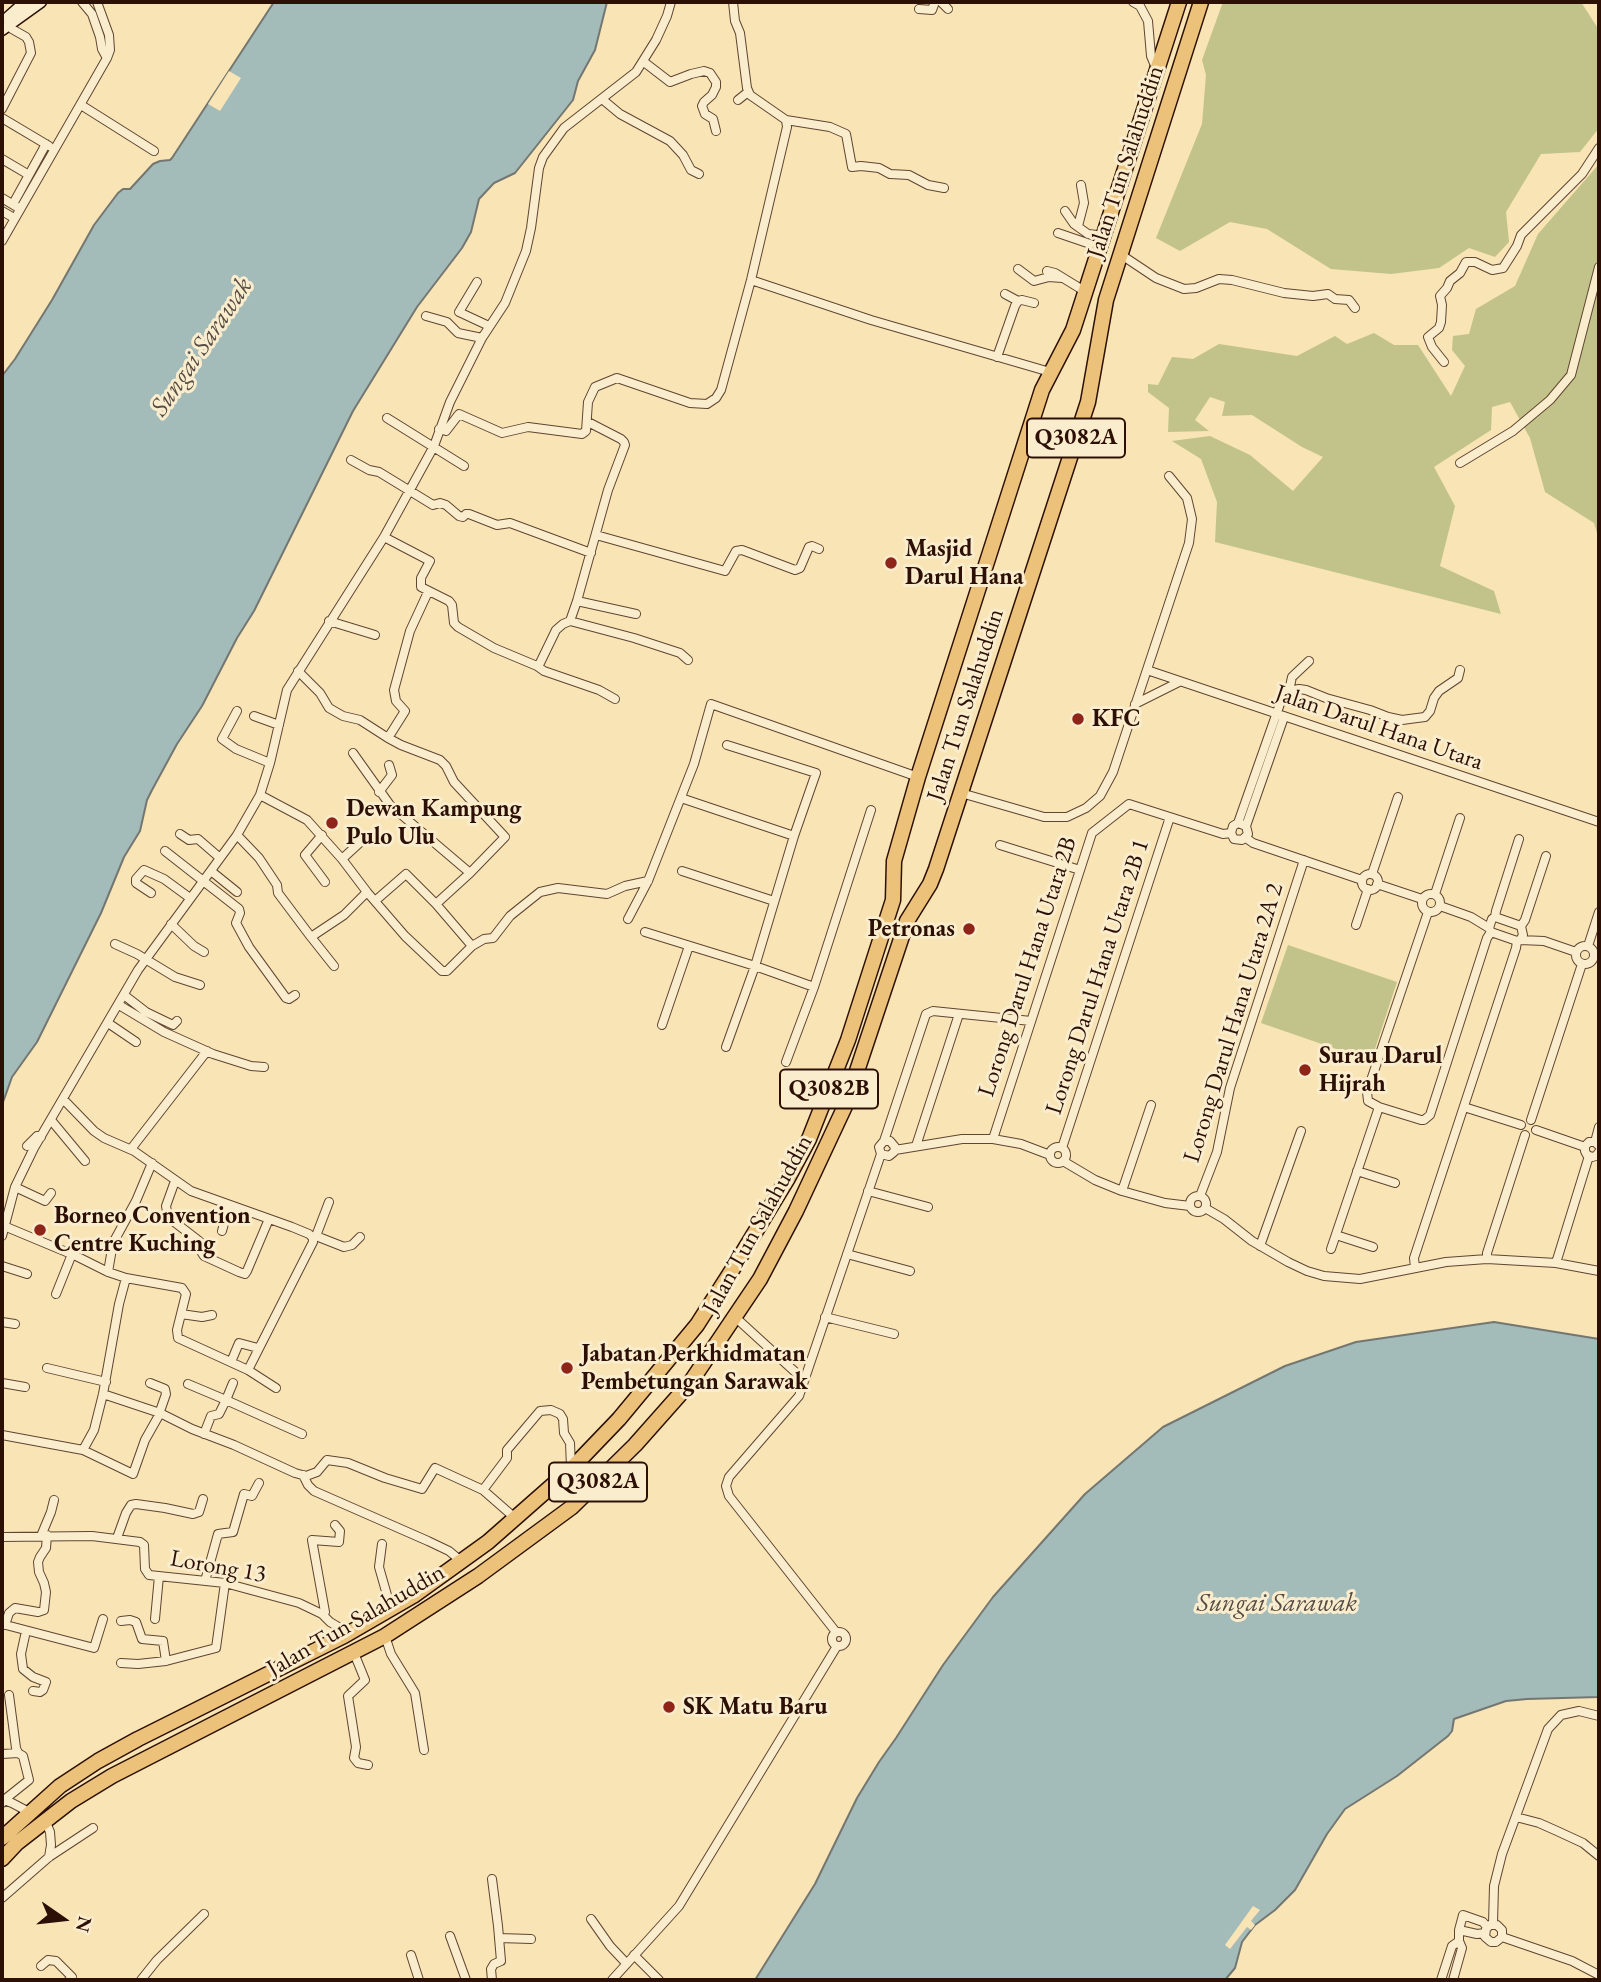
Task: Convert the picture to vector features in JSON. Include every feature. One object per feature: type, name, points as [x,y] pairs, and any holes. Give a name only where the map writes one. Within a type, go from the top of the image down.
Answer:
[{"type":"highway","name":"Jalan Tun Salahuddin","points":[[2,1838],[60,1786],[98,1761],[344,1636],[414,1596],[516,1518],[571,1469],[623,1430],[697,1325],[761,1223],[809,1139],[848,1040],[893,900],[894,861],[918,777],[1038,404],[1050,372],[1073,330],[1180,2]]},
{"type":"highway","name":"Jalan Tun Salahuddin","points":[[2,1859],[17,1843],[71,1801],[112,1776],[385,1636],[478,1576],[572,1507],[642,1437],[690,1383],[760,1279],[837,1126],[907,921],[936,869],[1088,402],[1105,300],[1200,2]]},
{"type":"highway","points":[[623,1430],[631,1439],[642,1437]]},
{"type":"street","points":[[4,25],[25,2]]},
{"type":"street","points":[[4,25],[41,2]]},
{"type":"street","points":[[82,2],[92,14],[107,58]]},
{"type":"street","points":[[16,206],[55,149],[107,58],[110,50],[108,35],[97,2]]},
{"type":"street","points":[[2,1236],[15,1187],[124,995],[170,924],[237,835],[260,795],[286,691],[384,537],[434,446],[450,402],[482,338],[505,303],[526,251],[537,178],[548,147],[564,128],[627,80],[644,62],[662,28],[671,2]]},
{"type":"street","points":[[733,2],[748,92],[786,120],[830,127],[846,134],[853,167],[879,168],[890,174],[915,177],[928,185],[944,188]]},
{"type":"street","points":[[919,9],[932,10],[935,2]]},
{"type":"street","points":[[941,2],[948,9]]},
{"type":"street","points":[[1133,2],[1145,13],[1151,56],[1157,71]]},
{"type":"street","points":[[2,109],[31,54],[26,37],[4,25]]},
{"type":"street","points":[[644,62],[670,82],[704,71],[710,73],[716,87],[702,106],[705,114],[713,119],[716,131]]},
{"type":"street","points":[[738,100],[748,92]]},
{"type":"street","points":[[602,99],[620,114],[670,141],[683,155],[691,170],[699,174]]},
{"type":"street","points":[[81,105],[154,151]]},
{"type":"street","points":[[2,118],[55,149]]},
{"type":"street","points":[[439,429],[446,431],[459,414],[502,433],[528,428],[582,434],[586,431],[588,402],[595,387],[612,379],[622,379],[690,403],[707,404],[716,398],[721,390],[751,280],[787,127],[786,120]]},
{"type":"street","points":[[2,241],[14,218],[29,175],[46,144]]},
{"type":"street","points":[[1444,362],[1429,337],[1439,328],[1442,314],[1440,296],[1448,283],[1460,273],[1466,261],[1492,270],[1503,268],[1521,235],[1582,174],[1599,150]]},
{"type":"street","points":[[2,159],[29,175]]},
{"type":"street","points":[[1078,226],[1084,203],[1081,185]]},
{"type":"street","points":[[2,198],[16,206]]},
{"type":"street","points":[[1065,211],[1071,221],[1102,240]]},
{"type":"street","points":[[3,214],[14,218]]},
{"type":"street","points":[[1058,233],[1102,240]]},
{"type":"street","points":[[1120,254],[1156,278],[1184,289],[1196,288],[1219,279],[1232,280],[1283,293],[1313,296],[1328,294],[1335,299],[1349,300],[1355,308]]},
{"type":"street","points":[[1460,463],[1513,430],[1550,400],[1571,375],[1599,267]]},
{"type":"street","points":[[1018,269],[1034,281],[1049,277],[1062,278]]},
{"type":"street","points":[[1047,271],[1086,292]]},
{"type":"street","points":[[751,280],[871,320],[1050,372]]},
{"type":"street","points":[[477,282],[459,312],[489,326]]},
{"type":"street","points":[[1005,294],[1018,301],[1034,303]]},
{"type":"street","points":[[997,357],[1018,301]]},
{"type":"street","points":[[426,316],[447,322],[458,332],[482,338]]},
{"type":"street","points":[[387,418],[464,466]]},
{"type":"street","points":[[569,621],[608,490],[625,445],[621,439],[587,422]]},
{"type":"street","points":[[351,460],[410,489],[433,505],[446,505],[459,516],[469,514],[497,525],[510,523],[591,553]]},
{"type":"street","points":[[961,793],[1044,817],[1067,817],[1086,808],[1100,796],[1113,772],[1189,544],[1192,519],[1187,498],[1169,476]]},
{"type":"street","points":[[596,535],[725,571],[736,551],[742,550],[795,570],[800,568],[809,547],[819,549]]},
{"type":"street","points":[[384,537],[430,561],[420,583],[421,587],[449,601],[454,623],[458,626],[494,648],[615,699]]},
{"type":"street","points":[[388,738],[405,712],[396,701],[394,690],[410,631],[428,592]]},
{"type":"street","points":[[577,601],[636,614]]},
{"type":"street","points":[[330,621],[375,635]]},
{"type":"street","points":[[537,666],[556,630],[569,621],[680,653],[688,660]]},
{"type":"street","points":[[1242,825],[1280,715],[1281,701],[1289,691],[1292,677],[1309,661]]},
{"type":"street","name":"Jalan Darul Hana Utara","points":[[1147,670],[1599,822]]},
{"type":"street","points":[[1289,691],[1306,690],[1402,720],[1425,717],[1439,691],[1458,678],[1461,670]]},
{"type":"street","points":[[298,671],[320,693],[329,708],[343,716],[359,720],[401,745],[440,760],[472,804],[504,835],[470,873],[436,904]]},
{"type":"street","points":[[1135,704],[1180,681]]},
{"type":"street","points":[[628,919],[648,881],[681,799],[711,704],[918,777]]},
{"type":"street","points":[[237,711],[222,740],[270,763]]},
{"type":"street","points":[[254,716],[279,725]]},
{"type":"street","points":[[726,1048],[816,773],[727,745]]},
{"type":"street","points":[[353,753],[390,805],[470,873]]},
{"type":"street","points":[[379,792],[391,775],[390,765]]},
{"type":"street","points":[[260,795],[307,820],[405,936],[442,971],[447,971],[472,946],[484,939],[493,938],[510,916],[540,892],[558,888],[607,894],[625,886],[648,881]]},
{"type":"street","points":[[1372,874],[1398,797]]},
{"type":"street","points":[[681,799],[794,836]]},
{"type":"street","name":"Lorong Darul Hana Utara 2B","points":[[993,1139],[1092,833],[1129,804],[1223,834],[1231,833]]},
{"type":"street","points":[[786,1062],[814,987],[871,810]]},
{"type":"street","name":"Lorong Darul Hana Utara 2B 1","points":[[1062,1148],[1170,817]]},
{"type":"street","points":[[1435,894],[1460,818]]},
{"type":"street","points":[[1242,825],[1248,831],[1246,838],[1237,841],[1231,833],[1233,827],[1242,825]]},
{"type":"street","points":[[180,834],[189,840],[198,839],[220,858]]},
{"type":"street","points":[[237,835],[260,858],[277,885],[278,893],[334,966]]},
{"type":"street","points":[[322,835],[305,855],[325,882]]},
{"type":"street","points":[[342,859],[367,836]]},
{"type":"street","points":[[1246,838],[1253,843],[1362,880],[1368,890]]},
{"type":"street","points":[[1428,912],[1367,1093],[1368,1101],[1379,1107],[1421,1120],[1430,1115],[1519,839]]},
{"type":"street","points":[[1000,845],[1080,870]]},
{"type":"street","points":[[165,851],[239,909],[236,923],[249,947],[286,998],[295,995]]},
{"type":"street","points":[[1415,1268],[1414,1258],[1546,856]]},
{"type":"street","name":"Lorong Darul Hana Utara 2A 2","points":[[1200,1196],[1217,1152],[1230,1088],[1304,860]]},
{"type":"street","points":[[151,892],[136,883],[144,870],[164,879],[190,898]]},
{"type":"street","points":[[211,871],[237,892]]},
{"type":"street","points":[[682,871],[774,901]]},
{"type":"street","points":[[375,901],[406,874],[472,946]]},
{"type":"street","points":[[1362,880],[1366,875],[1372,874]]},
{"type":"street","points":[[1368,890],[1377,884],[1377,879],[1372,874]]},
{"type":"street","points":[[1377,884],[1422,899]]},
{"type":"street","points":[[1356,925],[1368,890]]},
{"type":"street","points":[[311,937],[344,915],[367,892]]},
{"type":"street","points":[[1422,899],[1428,894],[1435,894]]},
{"type":"street","points":[[1422,899],[1422,907],[1428,912],[1436,911],[1440,900],[1435,894]]},
{"type":"street","points":[[1440,906],[1492,924],[1522,928],[1544,941],[1576,951]]},
{"type":"street","points":[[1588,946],[1599,912]]},
{"type":"street","points":[[170,924],[204,952]]},
{"type":"street","points":[[1492,924],[1518,940],[1544,941]]},
{"type":"street","points":[[645,932],[814,987]]},
{"type":"street","points":[[115,944],[175,977],[200,985]]},
{"type":"street","points":[[662,1025],[689,946]]},
{"type":"street","points":[[1581,946],[1588,946],[1597,958],[1588,964],[1582,964],[1576,951],[1581,946]]},
{"type":"street","points":[[1531,1120],[1582,964]]},
{"type":"street","points":[[124,995],[146,1012],[173,1025],[177,1021]]},
{"type":"street","points":[[119,1005],[164,1032],[225,1059],[251,1066],[264,1066]]},
{"type":"street","points":[[612,1980],[679,1906],[837,1646],[832,1638],[836,1632],[729,1496],[726,1486],[729,1477],[799,1395],[881,1154],[879,1147],[884,1140],[926,1014],[933,1011],[1031,1021]]},
{"type":"street","points":[[916,1146],[959,1014]]},
{"type":"street","points":[[108,1023],[136,1042]]},
{"type":"street","points":[[131,1149],[207,1051]]},
{"type":"street","points":[[63,1100],[94,1131],[131,1149],[191,1191],[344,1247],[352,1245],[360,1237]]},
{"type":"street","points":[[1122,1191],[1151,1105]]},
{"type":"street","points":[[1331,1249],[1379,1107]]},
{"type":"street","points":[[1464,1107],[1521,1125]]},
{"type":"street","points":[[51,1120],[85,1161]]},
{"type":"street","points":[[1525,1135],[1521,1132],[1521,1125],[1524,1121],[1531,1120]]},
{"type":"street","points":[[1531,1120],[1535,1130]]},
{"type":"street","points":[[1589,1156],[1585,1147],[1589,1142],[1597,1144],[1599,1128]]},
{"type":"street","points":[[1525,1135],[1532,1134],[1535,1130]]},
{"type":"street","points":[[1535,1130],[1585,1147]]},
{"type":"street","points":[[1260,1246],[1301,1131]]},
{"type":"street","points":[[1487,1259],[1525,1135]]},
{"type":"street","points":[[27,1146],[37,1136],[41,1137]]},
{"type":"street","points":[[881,1154],[889,1156],[895,1150],[962,1139],[993,1139],[1021,1144],[1051,1155],[1054,1162],[1063,1161],[1066,1155],[1062,1148],[1055,1148],[1051,1155]]},
{"type":"street","points":[[884,1140],[892,1142],[895,1150]]},
{"type":"street","points":[[1589,1156],[1594,1157],[1599,1152]]},
{"type":"street","points":[[1556,1263],[1589,1156]]},
{"type":"street","points":[[1063,1161],[1095,1180],[1122,1191],[1165,1203],[1190,1206],[1198,1212],[1205,1208]]},
{"type":"street","points":[[108,1272],[113,1243],[136,1201],[152,1163]]},
{"type":"street","points":[[1357,1171],[1395,1183]]},
{"type":"street","points":[[175,1181],[166,1206],[168,1217],[202,1244],[204,1256],[245,1274],[269,1219]]},
{"type":"street","points":[[15,1187],[46,1200],[51,1193]]},
{"type":"street","points":[[868,1191],[928,1207]]},
{"type":"street","points":[[1190,1206],[1192,1199],[1200,1196],[1205,1200],[1205,1208]]},
{"type":"street","points":[[248,1370],[329,1202]]},
{"type":"street","points":[[222,1231],[229,1205]]},
{"type":"street","points":[[1205,1208],[1260,1246],[1288,1262],[1324,1276],[1360,1279],[1446,1262],[1487,1259],[1556,1263],[1599,1271]]},
{"type":"street","points":[[4,1226],[108,1272],[181,1288],[186,1294],[177,1330],[178,1338],[248,1370],[276,1388]]},
{"type":"street","points":[[1336,1235],[1373,1247]]},
{"type":"street","points":[[56,1294],[72,1254]]},
{"type":"street","points":[[846,1254],[910,1270]]},
{"type":"street","points":[[2,1266],[27,1274]]},
{"type":"street","points":[[83,1450],[94,1430],[106,1382],[126,1278]]},
{"type":"street","points":[[181,1314],[202,1317],[212,1315]]},
{"type":"street","points":[[735,1317],[804,1380]]},
{"type":"street","points":[[825,1317],[894,1334]]},
{"type":"street","points":[[2,1322],[15,1324]]},
{"type":"street","points":[[231,1362],[239,1343],[258,1348]]},
{"type":"street","points":[[47,1368],[106,1382]]},
{"type":"street","points":[[2,1383],[25,1387]]},
{"type":"street","points":[[2,1435],[83,1450],[133,1474],[166,1394],[165,1389],[150,1383]]},
{"type":"street","points":[[204,1434],[211,1416],[219,1414],[233,1383]]},
{"type":"street","points":[[188,1384],[302,1434]]},
{"type":"street","points":[[103,1394],[160,1413],[306,1476],[317,1472],[327,1460],[348,1463],[422,1489],[435,1468],[483,1490],[516,1518]]},
{"type":"street","points":[[483,1490],[507,1458],[507,1450],[540,1411],[551,1410],[564,1419],[564,1433],[570,1443],[571,1469]]},
{"type":"street","points":[[303,1475],[314,1490],[449,1551],[461,1561]]},
{"type":"street","points":[[205,1581],[218,1534],[233,1532],[244,1494],[252,1496],[258,1483]]},
{"type":"street","points":[[117,1538],[131,1505],[193,1514],[199,1512],[203,1499]]},
{"type":"street","points":[[54,1500],[44,1536],[47,1548],[38,1562],[46,1592],[44,1610],[38,1612],[15,1608],[3,1625],[94,1648],[103,1619]]},
{"type":"street","points":[[335,1525],[340,1531],[339,1542],[312,1540],[324,1616],[340,1628],[344,1636]]},
{"type":"street","name":"Lorong 13","points":[[2,1537],[92,1536],[140,1542],[144,1545],[146,1572],[149,1575],[225,1583],[299,1603],[324,1616]]},
{"type":"street","points":[[382,1544],[379,1567],[387,1595],[388,1611]]},
{"type":"street","points":[[155,1619],[159,1576]]},
{"type":"street","points":[[121,1662],[138,1664],[166,1661],[216,1648],[225,1583]]},
{"type":"street","points":[[121,1621],[136,1622],[142,1639],[163,1640],[166,1661]]},
{"type":"street","points":[[26,1631],[21,1654],[23,1669],[46,1682],[40,1692],[33,1690]]},
{"type":"street","points":[[385,1636],[391,1654],[415,1693],[425,1750]]},
{"type":"street","points":[[354,1653],[365,1681],[348,1696],[356,1747],[354,1758],[358,1763],[368,1765]]},
{"type":"street","points":[[9,1695],[18,1753]]},
{"type":"street","points":[[1502,1937],[1491,1942],[1485,1937],[1494,1886],[1502,1854],[1548,1729],[1561,1715],[1579,1711],[1599,1717]]},
{"type":"street","points":[[2,1754],[18,1753],[23,1756],[29,1780],[3,1801],[29,1812]]},
{"type":"street","points":[[1516,1817],[1539,1823],[1583,1843],[1599,1856]]},
{"type":"street","points":[[45,1820],[50,1832],[49,1857]]},
{"type":"street","points":[[2,1898],[49,1857],[93,1828]]},
{"type":"street","points":[[492,1880],[501,1961],[491,1969],[492,1980]]},
{"type":"street","points":[[141,1980],[157,1960],[204,1914]]},
{"type":"street","points":[[1453,1980],[1462,1948],[1459,1930],[1463,1915],[1483,1922],[1488,1928]]},
{"type":"street","points":[[590,1919],[626,1963]]},
{"type":"street","points":[[1459,1930],[1477,1934],[1497,1925],[1502,1930],[1502,1937]]},
{"type":"street","points":[[450,1936],[466,1980]]},
{"type":"street","points":[[1502,1937],[1572,1961],[1599,1975]]},
{"type":"street","points":[[499,1938],[531,1939]]},
{"type":"street","points":[[1441,1980],[1452,1946],[1459,1941]]},
{"type":"street","points":[[411,1955],[419,1980]]},
{"type":"street","points":[[634,1955],[659,1980]]},
{"type":"street","points":[[41,1966],[48,1960],[56,1961],[72,1977],[69,1980]]},
{"type":"green space","points":[[1223,2],[1581,2],[1599,30],[1599,128],[1580,152],[1541,154],[1506,212],[1509,242],[1495,257],[1469,248],[1439,268],[1391,274],[1331,269],[1267,229],[1230,222],[1180,251],[1156,238],[1202,124],[1206,75],[1202,60]]},
{"type":"green space","points":[[1599,164],[1599,540],[1594,523],[1545,492],[1530,438],[1510,402],[1492,407],[1491,430],[1434,467],[1455,506],[1440,566],[1494,591],[1501,614],[1215,542],[1217,502],[1201,459],[1172,441],[1210,436],[1250,455],[1293,491],[1323,457],[1252,415],[1222,416],[1225,402],[1210,397],[1195,420],[1209,431],[1168,432],[1169,408],[1148,392],[1148,384],[1158,385],[1172,357],[1193,359],[1219,344],[1297,356],[1335,336],[1347,344],[1374,333],[1394,345],[1418,345],[1451,396],[1465,366],[1452,350],[1453,336],[1469,334],[1476,309],[1515,286],[1538,234]]},
{"type":"green space","points":[[1288,945],[1397,982],[1371,1061],[1261,1023]]},
{"type":"water","name":"Sungai Sarawak","points":[[274,2],[607,2],[595,50],[578,81],[573,100],[515,173],[494,183],[479,199],[471,232],[462,248],[417,307],[353,411],[254,611],[152,790],[140,831],[124,857],[101,913],[37,1042],[12,1077],[2,1105],[2,376],[52,300],[94,225],[118,193],[123,189],[130,189],[153,164],[172,158]]},
{"type":"water","name":"Sungai Sarawak","points":[[1494,1322],[1599,1339],[1599,1697],[1506,1701],[1454,1719],[1452,1731],[1448,1736],[1397,1776],[1345,1809],[1327,1834],[1295,1890],[1255,1925],[1242,1942],[1235,1968],[1225,1980],[755,1980],[815,1884],[857,1798],[943,1665],[993,1597],[1085,1494],[1163,1427],[1285,1366],[1356,1342]]},
{"type":"pier","points":[[229,71],[241,78],[220,111],[208,104]]},
{"type":"pier","points":[[1253,1906],[1260,1910],[1251,1921],[1255,1925],[1251,1930],[1247,1927],[1230,1949],[1225,1945]]},
{"type":"place","name":"Masjid Darul Hana","points":[[891,563]]},
{"type":"place","name":"KFC","points":[[1078,719]]},
{"type":"place","name":"Dewan Kampung Pulo Ulu","points":[[332,823]]},
{"type":"place","name":"Petronas","points":[[969,929]]},
{"type":"place","name":"Surau Darul Hijrah","points":[[1305,1070]]},
{"type":"place","name":"Borneo Convention Centre Kuching","points":[[40,1230]]},
{"type":"place","name":"Jabatan Perkhidmatan Pembetungan Sarawak","points":[[567,1368]]},
{"type":"place","name":"SK Matu Baru","points":[[669,1707]]}]
